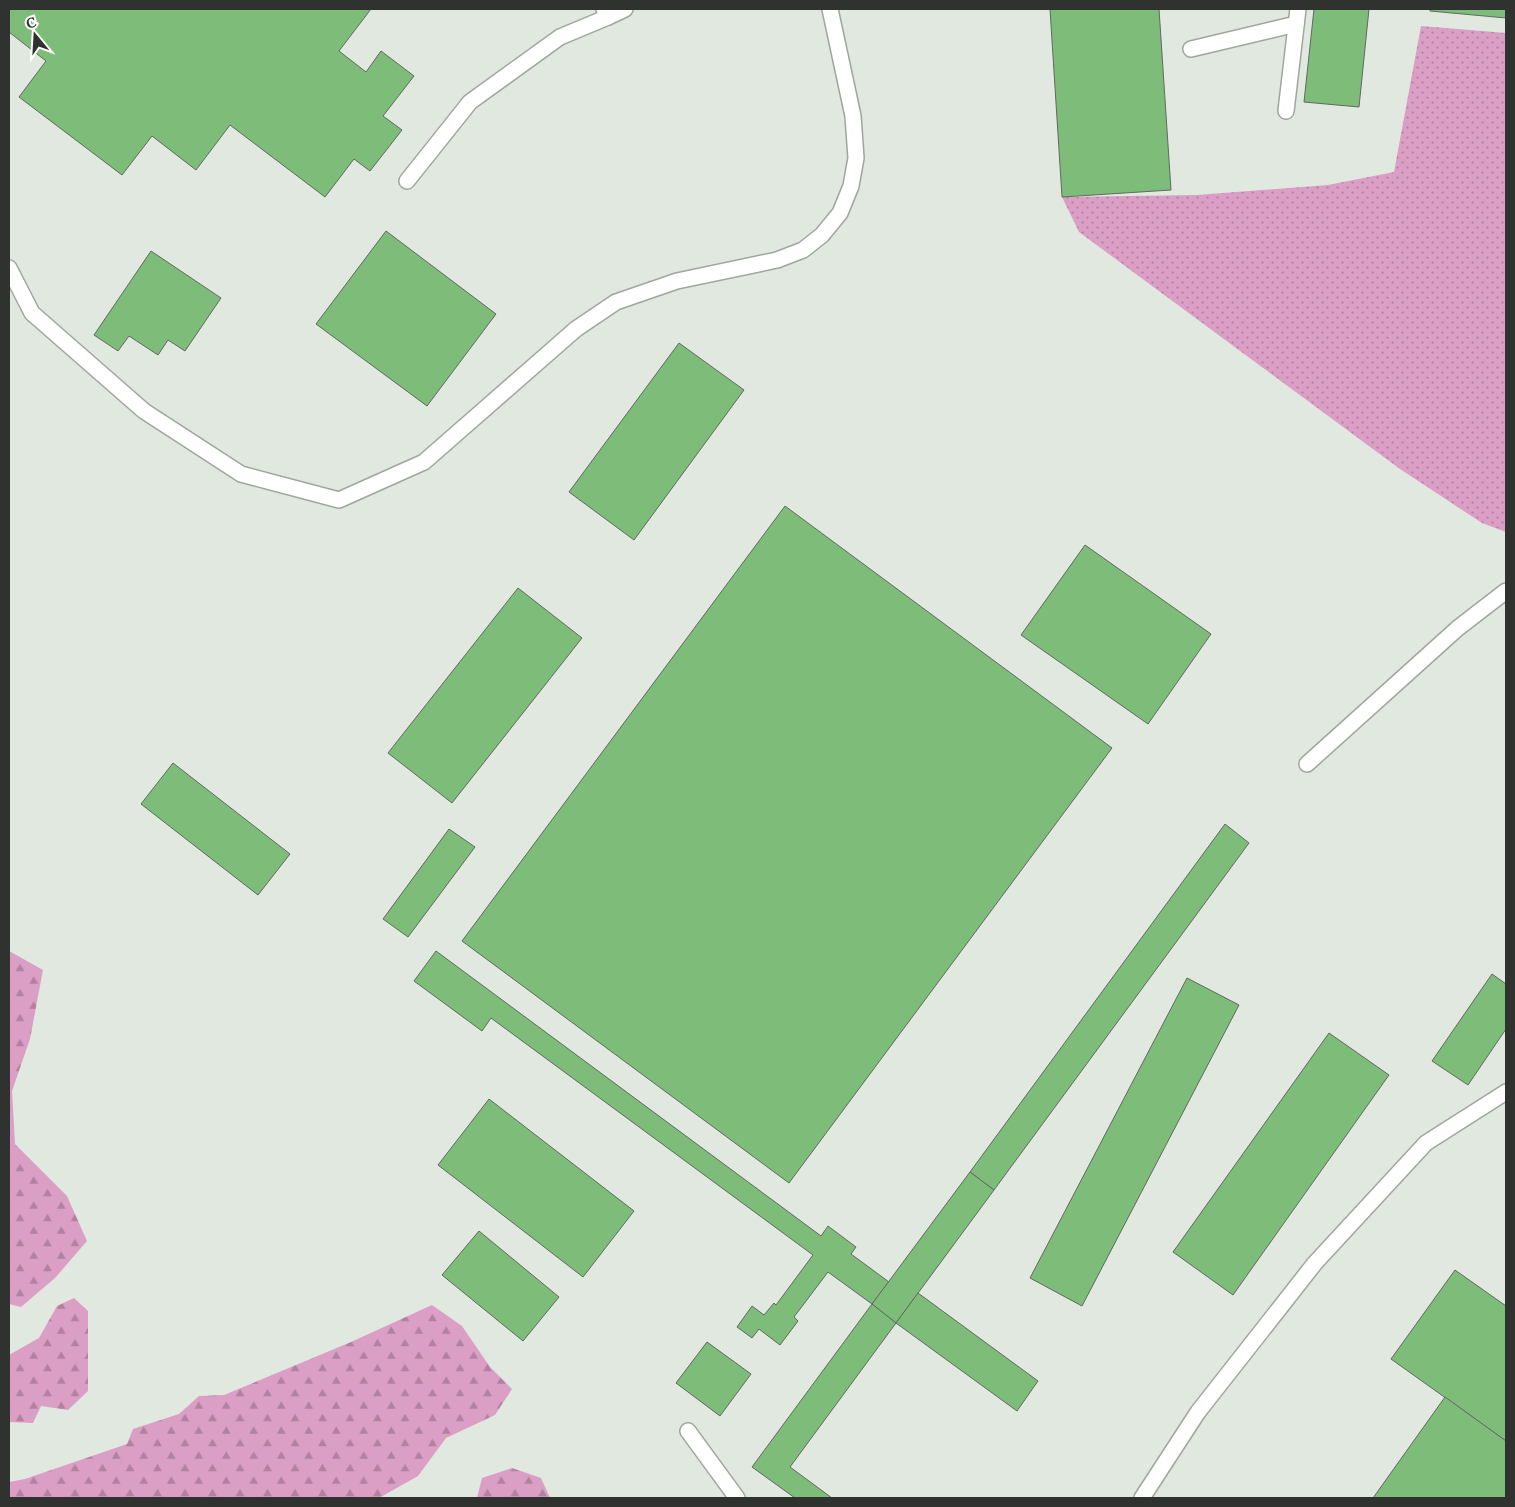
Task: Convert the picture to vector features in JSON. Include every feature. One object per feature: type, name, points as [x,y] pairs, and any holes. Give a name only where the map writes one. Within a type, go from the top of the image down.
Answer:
[{"type":"lane","points":[[407,181],[470,102],[560,36],[606,13],[625,9]]},
{"type":"lane","points":[[9,268],[32,313],[144,411],[242,474],[340,500],[424,462],[576,329],[616,302],[677,281],[777,260],[803,250],[822,235],[840,213],[851,186],[856,158],[853,116],[830,9]]},
{"type":"lane","points":[[1286,111],[1298,9]]},
{"type":"lane","points":[[1190,49],[1296,24]]},
{"type":"lane","points":[[1307,764],[1458,628],[1506,591]]},
{"type":"lane","points":[[1142,1498],[1198,1412],[1315,1263],[1426,1143],[1506,1092]]},
{"type":"lane","points":[[688,1431],[737,1498]]},
{"type":"green space","points":[[1421,26],[1506,33],[1506,532],[1482,523],[1400,469],[1079,232],[1062,197],[1197,195],[1328,185],[1394,172]]},
{"type":"green space","points":[[9,951],[43,970],[30,1039],[12,1091],[15,1144],[67,1196],[87,1241],[55,1278],[21,1307],[9,1304]]},
{"type":"green space","points":[[74,1298],[88,1311],[88,1391],[68,1410],[41,1406],[33,1423],[9,1422],[9,1355],[39,1338],[57,1306]]},
{"type":"green space","points":[[432,1305],[462,1326],[490,1367],[512,1389],[495,1415],[446,1438],[418,1476],[379,1498],[9,1498],[9,1482],[25,1479],[127,1444],[133,1429],[179,1414],[199,1396],[224,1395],[351,1342]]},
{"type":"green space","points":[[512,1468],[541,1478],[550,1498],[477,1498],[482,1478]]},
{"type":"building","points":[[9,9],[371,9],[339,51],[366,72],[381,51],[414,76],[383,116],[402,130],[370,171],[354,159],[325,197],[230,125],[196,170],[152,136],[122,175],[19,97],[46,61],[9,32]]},
{"type":"building","points":[[1050,9],[1159,9],[1171,190],[1062,197]]},
{"type":"building","points":[[1314,9],[1369,9],[1359,107],[1304,102]]},
{"type":"building","points":[[1430,9],[1506,9],[1506,18],[1430,11]]},
{"type":"building","points":[[386,231],[496,314],[427,406],[316,324]]},
{"type":"building","points":[[151,251],[221,298],[185,351],[168,340],[158,355],[129,336],[118,351],[94,335]]},
{"type":"building","points":[[679,343],[744,390],[634,540],[569,492]]},
{"type":"building","points":[[785,506],[1112,748],[789,1183],[462,941]]},
{"type":"building","points":[[1085,545],[1211,634],[1148,724],[1021,635]]},
{"type":"building","points":[[518,588],[582,638],[452,803],[388,753]]},
{"type":"building","points":[[173,763],[290,854],[258,895],[141,804]]},
{"type":"building","points":[[1225,824],[1249,843],[994,1190],[970,1172]]},
{"type":"building","points":[[449,829],[475,847],[408,937],[383,919]]},
{"type":"building","points":[[436,951],[821,1236],[828,1226],[856,1247],[851,1254],[889,1282],[872,1304],[828,1272],[794,1317],[798,1321],[780,1345],[759,1329],[752,1338],[737,1327],[752,1306],[764,1315],[774,1303],[776,1305],[813,1255],[491,1018],[482,1031],[414,981]]},
{"type":"building","points":[[1492,974],[1506,984],[1506,1029],[1468,1085],[1432,1061]]},
{"type":"building","points":[[1187,978],[1239,1005],[1082,1306],[1030,1278]]},
{"type":"building","points":[[1329,1033],[1389,1075],[1233,1295],[1173,1252]]},
{"type":"building","points":[[489,1099],[634,1211],[583,1277],[438,1165]]},
{"type":"building","points":[[970,1172],[994,1190],[896,1323],[872,1304]]},
{"type":"building","points":[[479,1231],[559,1297],[523,1341],[442,1275]]},
{"type":"building","points":[[1455,1270],[1506,1306],[1506,1441],[1391,1359]]},
{"type":"building","points":[[918,1293],[1038,1381],[1017,1411],[896,1323]]},
{"type":"building","points":[[872,1304],[896,1323],[790,1467],[832,1498],[795,1498],[752,1467]]},
{"type":"building","points":[[707,1342],[751,1374],[720,1416],[676,1383]]},
{"type":"building","points":[[1445,1397],[1506,1441],[1506,1498],[1373,1498]]}]
